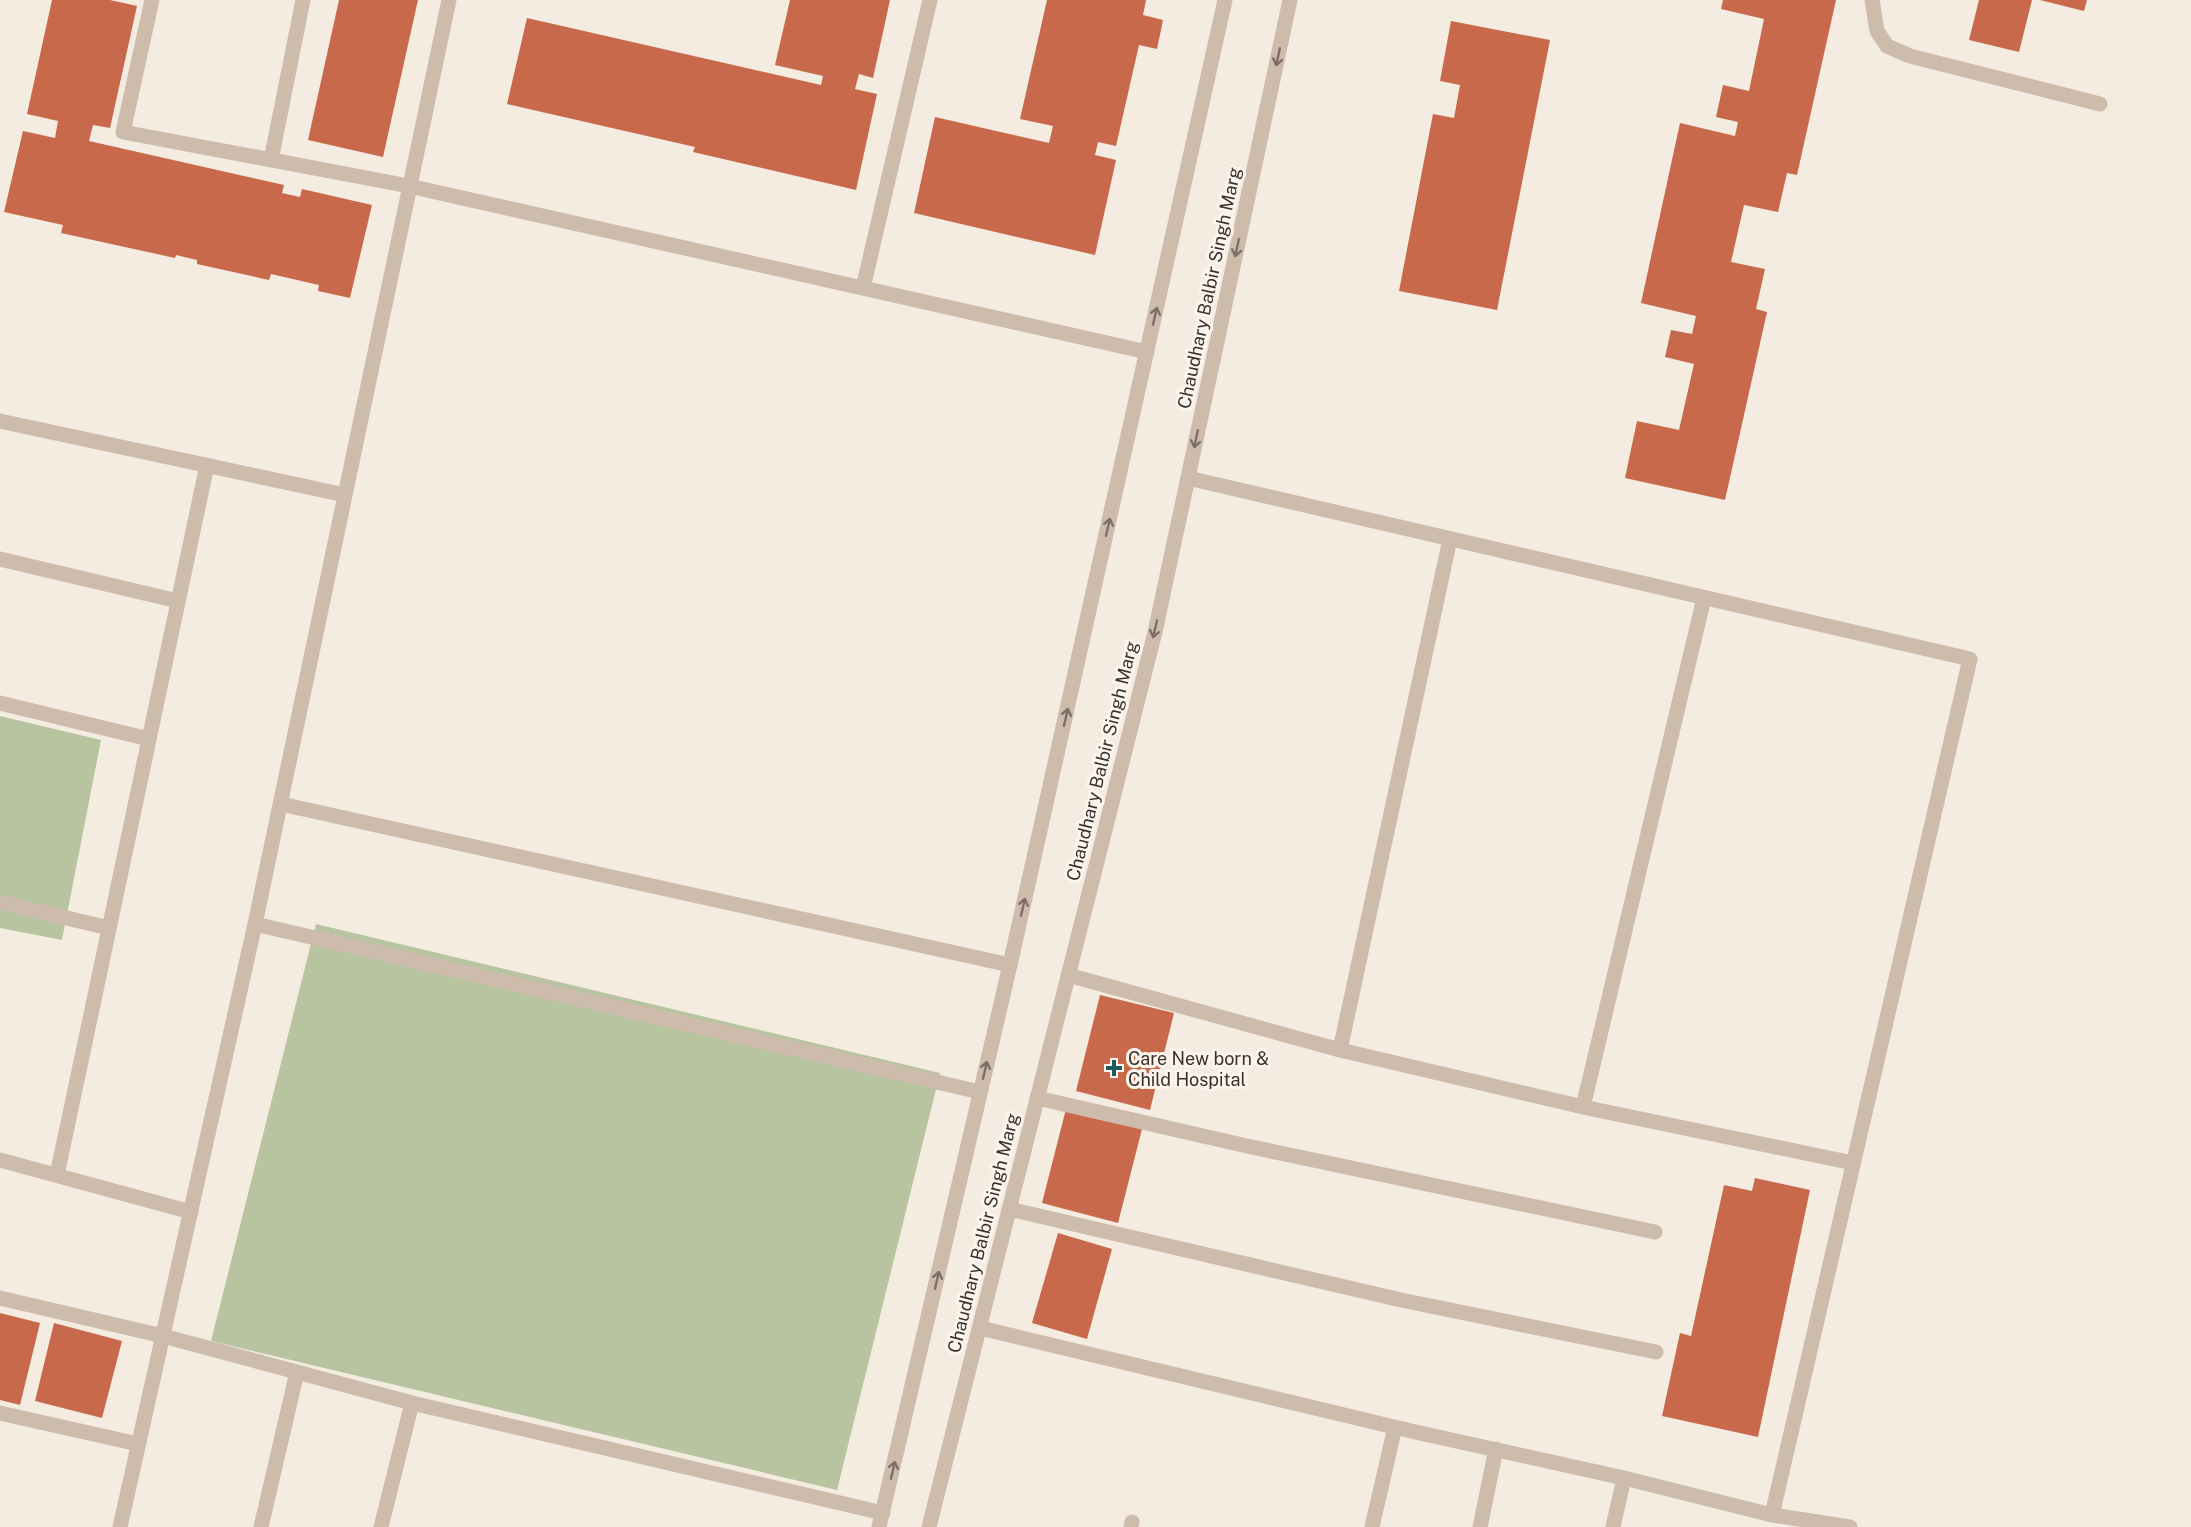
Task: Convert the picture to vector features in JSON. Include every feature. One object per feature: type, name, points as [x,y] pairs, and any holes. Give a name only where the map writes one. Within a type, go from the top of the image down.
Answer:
[{"type":"street","points":[[152,0],[123,132],[409,186],[1147,352]]},
{"type":"street","points":[[271,160],[303,0]]},
{"type":"street","points":[[120,1527],[281,804],[449,0]]},
{"type":"street","points":[[862,288],[930,0]]},
{"type":"street","name":"Chaudhary Balbir Singh Marg","points":[[881,1520],[1010,965],[1225,0]]},
{"type":"street","name":"Chaudhary Balbir Singh Marg","points":[[929,1527],[1155,632],[1290,0]]},
{"type":"street","points":[[1872,0],[1877,31],[1887,46],[1910,56],[2100,104]]},
{"type":"street","points":[[0,421],[345,495]]},
{"type":"street","points":[[57,1175],[207,465]]},
{"type":"street","points":[[1188,478],[1970,659],[1772,1515]]},
{"type":"street","points":[[1340,1050],[1450,539]]},
{"type":"street","points":[[0,559],[178,601]]},
{"type":"street","points":[[1583,1107],[1704,598]]},
{"type":"street","points":[[0,703],[149,739]]},
{"type":"street","points":[[281,804],[1010,965]]},
{"type":"street","points":[[0,902],[109,928]]},
{"type":"street","points":[[255,924],[980,1092]]},
{"type":"street","points":[[1068,975],[1340,1050],[1583,1107],[1853,1163]]},
{"type":"street","points":[[1037,1098],[1247,1146],[1655,1232]]},
{"type":"street","points":[[0,1160],[191,1212]]},
{"type":"street","points":[[1010,1209],[1401,1300],[1656,1352]]},
{"type":"street","points":[[0,1298],[163,1336],[412,1403],[881,1520]]},
{"type":"street","points":[[980,1328],[1395,1427],[1624,1478],[1772,1515],[1849,1527]]},
{"type":"street","points":[[261,1527],[297,1372]]},
{"type":"street","points":[[383,1527],[412,1403]]},
{"type":"street","points":[[1,1416],[138,1444]]},
{"type":"street","points":[[1372,1527],[1395,1427]]},
{"type":"street","points":[[1480,1527],[1496,1449]]},
{"type":"street","points":[[1613,1527],[1624,1478]]},
{"type":"green space","points":[[0,716],[101,740],[62,940],[0,928]]},
{"type":"green space","points":[[316,924],[940,1073],[837,1490],[211,1341]]},
{"type":"building","points":[[52,0],[110,0],[137,6],[110,128],[93,125],[89,141],[284,185],[282,193],[300,197],[302,189],[372,205],[350,298],[318,291],[319,285],[271,274],[269,280],[197,264],[197,260],[176,255],[175,258],[61,233],[63,225],[4,212],[23,131],[55,138],[58,121],[27,114]]},
{"type":"building","points":[[339,0],[418,0],[383,157],[308,140]]},
{"type":"building","points":[[790,0],[890,0],[873,78],[859,74],[855,89],[877,94],[856,190],[693,152],[695,147],[507,104],[527,18],[821,85],[823,76],[775,65]]},
{"type":"building","points":[[1047,0],[1146,0],[1143,15],[1163,20],[1157,49],[1139,45],[1116,146],[1098,142],[1095,155],[1116,160],[1095,255],[914,213],[935,117],[1049,143],[1053,126],[1020,119]]},
{"type":"building","points":[[1723,0],[1836,0],[1797,175],[1787,173],[1778,212],[1744,205],[1731,262],[1765,269],[1756,309],[1767,312],[1725,500],[1625,478],[1637,421],[1679,430],[1694,364],[1665,357],[1671,330],[1692,334],[1696,316],[1641,303],[1680,123],[1735,136],[1738,122],[1716,117],[1723,85],[1749,91],[1764,19],[1721,9]]},
{"type":"building","points":[[1979,0],[2032,0],[2019,52],[1969,40]]},
{"type":"building","points":[[2040,0],[2087,0],[2084,11]]},
{"type":"building","points":[[1451,21],[1550,40],[1497,310],[1399,291],[1433,114],[1454,118],[1460,85],[1440,81]]},
{"type":"building","points":[[1100,995],[1174,1013],[1150,1110],[1076,1091]]},
{"type":"building","points":[[1066,1109],[1142,1129],[1118,1223],[1042,1203]]},
{"type":"building","points":[[1755,1178],[1810,1190],[1758,1437],[1662,1416],[1680,1333],[1691,1336],[1724,1185],[1752,1191]]},
{"type":"building","points":[[1058,1233],[1112,1249],[1087,1339],[1032,1323]]},
{"type":"building","points":[[0,1313],[40,1323],[20,1405],[0,1400]]},
{"type":"building","points":[[54,1323],[122,1341],[102,1418],[35,1401]]},
{"type":"place","name":"Care New born & Child Hospital","points":[[1114,1068]]}]
